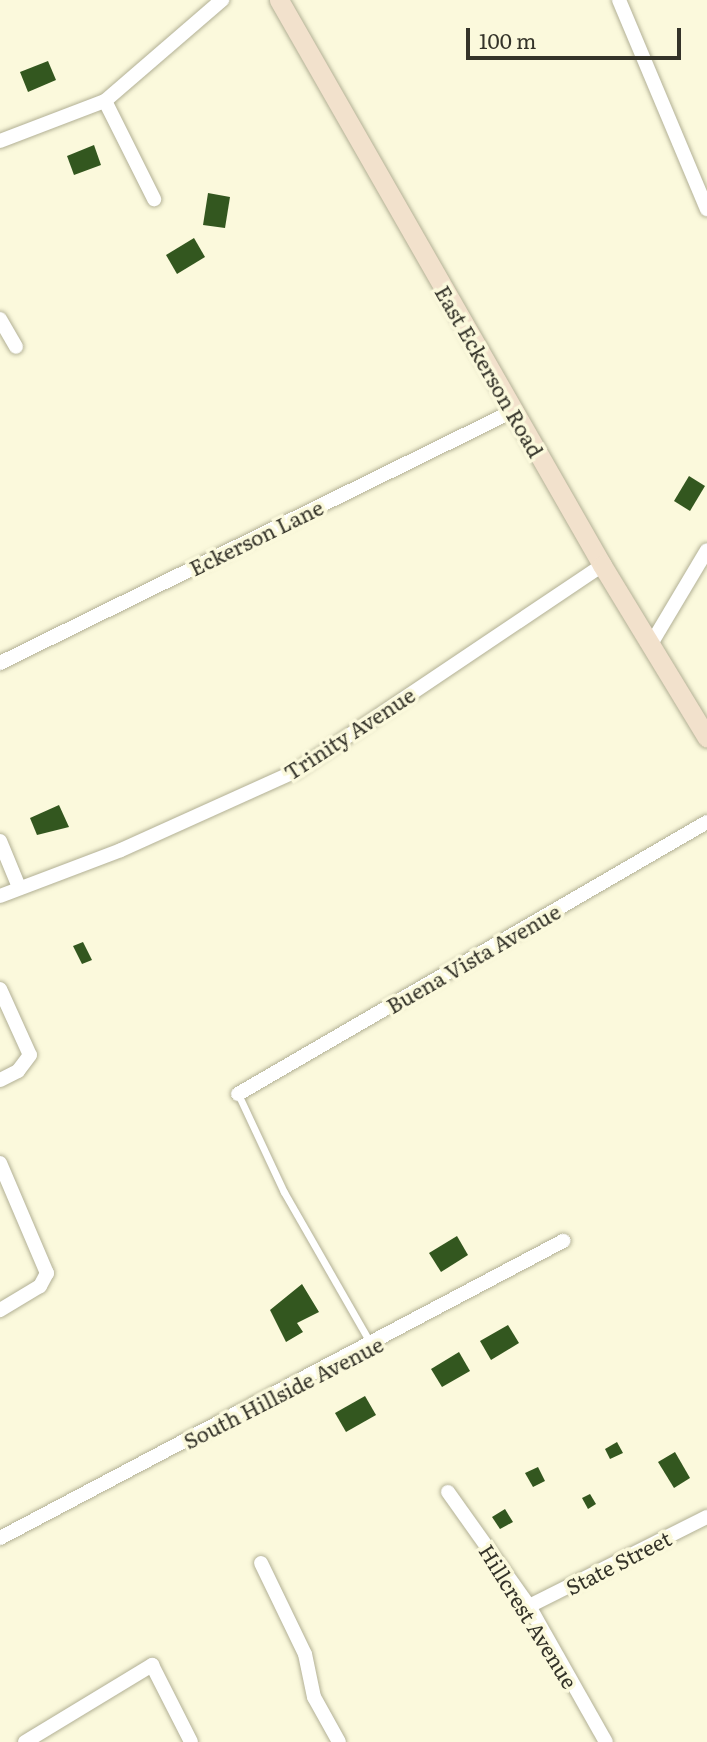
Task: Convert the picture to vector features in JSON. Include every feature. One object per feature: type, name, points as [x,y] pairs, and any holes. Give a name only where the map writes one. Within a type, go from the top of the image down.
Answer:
[{"type":"street","points":[[0,141],[105,100],[222,0]]},
{"type":"street","name":"East Eckerson Road","points":[[279,0],[602,565],[707,738]]},
{"type":"street","points":[[619,0],[707,209]]},
{"type":"street","points":[[105,100],[154,199]]},
{"type":"street","points":[[0,319],[16,347]]},
{"type":"street","name":"Eckerson Lane","points":[[0,663],[513,411]]},
{"type":"street","points":[[651,644],[707,550]]},
{"type":"street","name":"Trinity Avenue","points":[[0,896],[121,850],[296,771],[602,565]]},
{"type":"street","name":"Buena Vista Avenue","points":[[238,1094],[707,822]]},
{"type":"street","points":[[0,841],[19,887]]},
{"type":"street","points":[[0,989],[30,1055],[19,1071],[0,1080]]},
{"type":"street","points":[[0,1163],[47,1273],[40,1286],[0,1310]]},
{"type":"street","name":"South Hillside Avenue","points":[[0,1538],[372,1346],[563,1241]]},
{"type":"street","name":"Hillcrest Avenue","points":[[448,1492],[528,1606],[606,1742]]},
{"type":"street","name":"State Street","points":[[528,1606],[707,1517]]},
{"type":"street","points":[[261,1563],[305,1654],[314,1697],[339,1742]]},
{"type":"street","points":[[25,1742],[152,1665],[191,1742]]},
{"type":"lane","points":[[238,1094],[284,1192],[372,1346]]},
{"type":"building","points":[[48,61],[56,80],[28,92],[20,72]]},
{"type":"building","points":[[94,145],[101,165],[74,175],[67,156]]},
{"type":"building","points":[[208,193],[230,197],[225,228],[203,225]]},
{"type":"building","points":[[194,238],[205,257],[177,274],[166,255]]},
{"type":"building","points":[[689,476],[705,486],[690,511],[674,501]]},
{"type":"building","points":[[59,805],[69,827],[37,835],[30,818]]},
{"type":"building","points":[[83,942],[92,960],[82,964],[73,946]]},
{"type":"building","points":[[457,1236],[468,1255],[441,1272],[429,1253]]},
{"type":"building","points":[[302,1284],[319,1312],[297,1323],[303,1332],[286,1342],[270,1310]]},
{"type":"building","points":[[508,1325],[519,1343],[491,1360],[480,1341]]},
{"type":"building","points":[[459,1352],[470,1371],[442,1387],[431,1369]]},
{"type":"building","points":[[365,1396],[376,1415],[346,1432],[335,1413]]},
{"type":"building","points":[[617,1442],[623,1453],[610,1459],[605,1449]]},
{"type":"building","points":[[675,1452],[690,1478],[674,1488],[658,1462]]},
{"type":"building","points":[[538,1467],[545,1481],[533,1487],[525,1473]]},
{"type":"building","points":[[590,1494],[596,1504],[588,1509],[582,1498]]},
{"type":"building","points":[[505,1509],[513,1522],[500,1529],[492,1517]]}]
